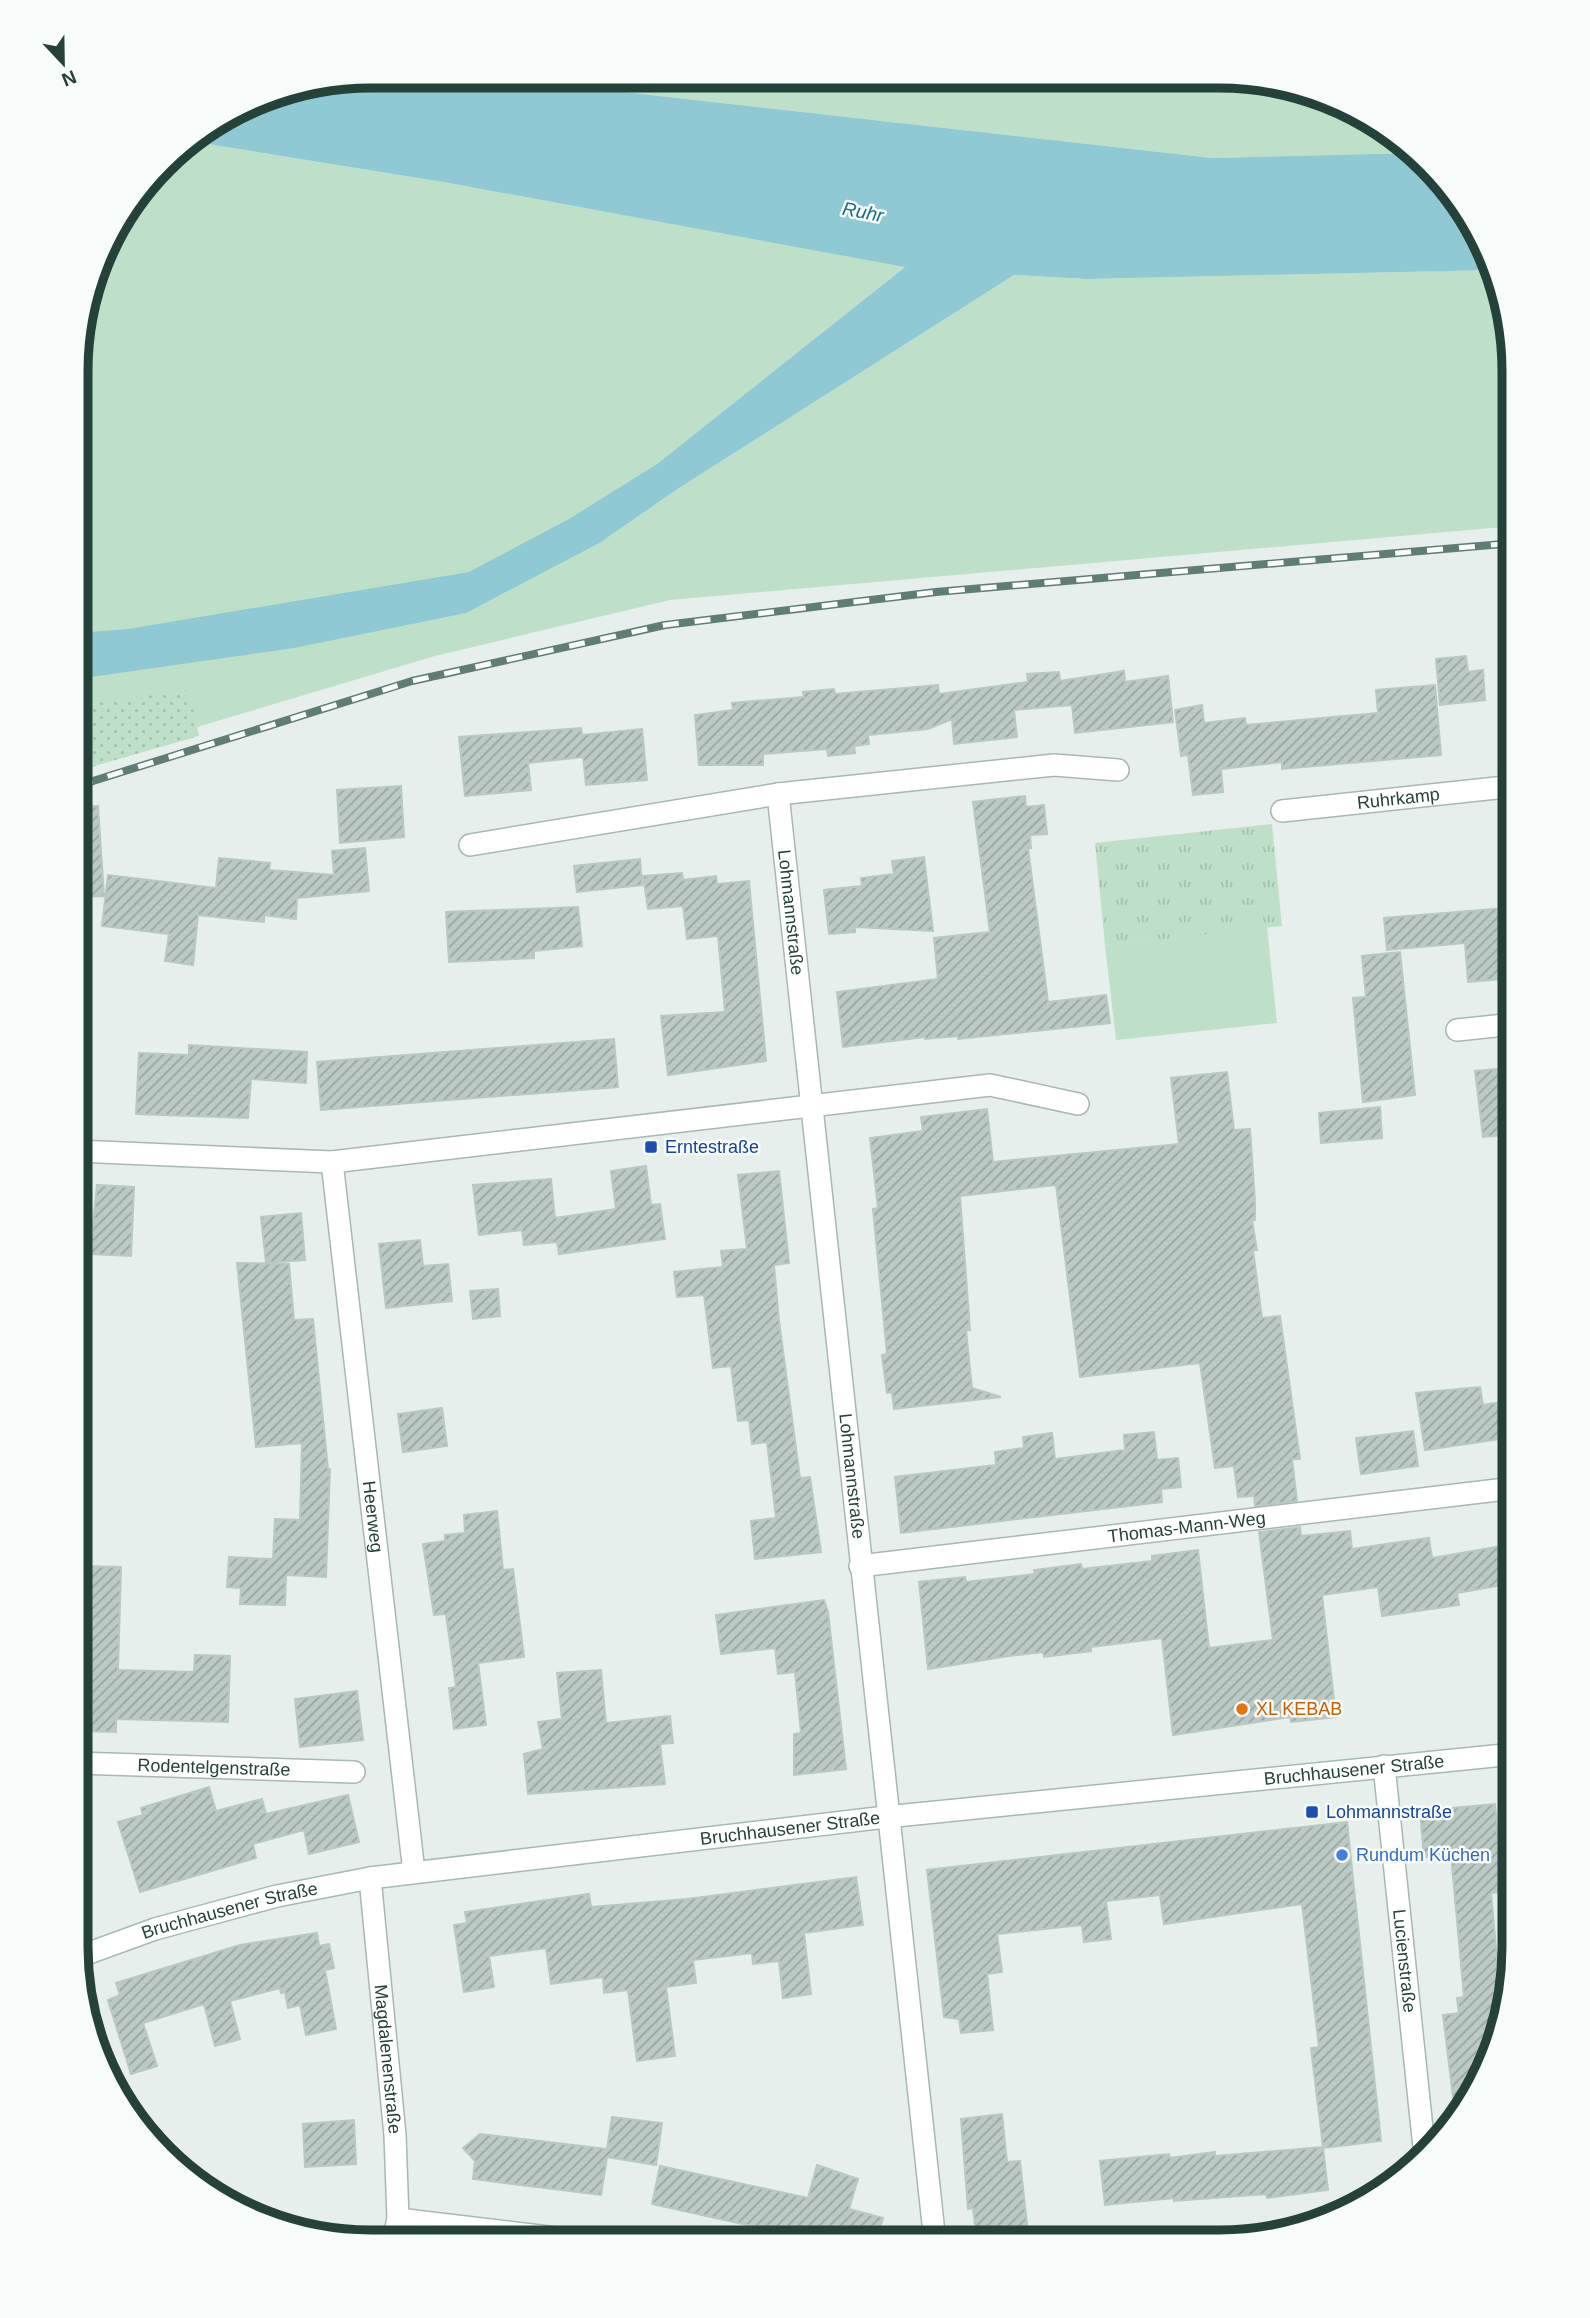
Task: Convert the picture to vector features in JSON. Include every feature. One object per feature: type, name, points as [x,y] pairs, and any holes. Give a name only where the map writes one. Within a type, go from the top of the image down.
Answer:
[{"type":"street","points":[[470,845],[778,794],[1054,765],[1118,771]]},
{"type":"street","name":"Ruhrkamp","points":[[1282,811],[1503,787]]},
{"type":"street","name":"Lohmannstraße","points":[[778,794],[886,1817],[933,2230]]},
{"type":"street","points":[[1457,1030],[1503,1025]]},
{"type":"street","points":[[88,1151],[332,1161],[990,1086],[1078,1104]]},
{"type":"street","name":"Heerweg","points":[[332,1161],[414,1872]]},
{"type":"street","name":"Thomas-Mann-Weg","points":[[860,1566],[1503,1489]]},
{"type":"street","name":"Bruchhausener Straße","points":[[88,1953],[155,1929],[277,1896],[370,1878],[886,1817],[1503,1755]]},
{"type":"street","name":"Rodentelgenstraße","points":[[88,1763],[354,1772]]},
{"type":"street","name":"Lucienstraße","points":[[1384,1766],[1424,2144]]},
{"type":"street","name":"Magdalenenstraße","points":[[370,1878],[395,2134],[398,2219],[396,2230]]},
{"type":"street","points":[[398,2219],[490,2230]]},
{"type":"green space","points":[[589,88],[1238,88],[1293,97],[1328,109],[1361,125],[1401,153],[1212,158]]},
{"type":"green space","points":[[202,143],[449,183],[906,266],[657,464],[570,519],[601,542],[679,488],[1014,275],[1086,279],[1484,270],[1493,297],[1503,370],[1503,527],[670,600],[435,656],[197,727],[88,708],[88,352],[97,297],[109,262],[125,229],[146,198],[170,170]]},
{"type":"green space","points":[[189,690],[199,736],[88,768],[88,704]]},
{"type":"green space","points":[[1272,824],[1282,926],[1105,945],[1095,843]]},
{"type":"green space","points":[[1267,927],[1277,1023],[1116,1040],[1105,945]]},
{"type":"water","name":"Ruhr","points":[[589,88],[1212,158],[1401,153],[1420,170],[1455,213],[1484,270],[1086,279],[1014,275],[679,488],[601,542],[466,613],[294,648],[88,677],[88,632],[128,629],[469,572],[569,519],[657,464],[905,267],[449,183],[202,143],[229,125],[262,109],[297,97],[334,90]]},
{"type":"building","points":[[1466,656],[1468,672],[1483,670],[1485,700],[1440,705],[1436,659]]},
{"type":"building","points":[[1124,671],[1125,682],[1168,676],[1173,722],[1075,733],[1072,705],[1014,710],[1017,737],[954,744],[952,719],[928,729],[868,735],[869,744],[854,746],[855,753],[828,756],[827,749],[763,754],[763,765],[699,765],[695,715],[733,710],[732,703],[804,697],[803,692],[834,689],[835,694],[938,685],[939,694],[1028,682],[1027,674],[1059,672],[1060,681]]},
{"type":"building","points":[[1435,685],[1441,755],[1282,769],[1282,762],[1221,769],[1223,792],[1193,795],[1188,755],[1181,756],[1175,710],[1202,705],[1204,723],[1245,718],[1246,725],[1378,713],[1376,690]]},
{"type":"building","points":[[581,728],[582,735],[642,729],[647,780],[586,785],[583,757],[528,763],[531,790],[465,796],[459,737]]},
{"type":"building","points":[[401,786],[404,837],[340,843],[337,790]]},
{"type":"building","points":[[1025,796],[1026,807],[1044,805],[1047,834],[1030,835],[1031,848],[1028,848],[1048,1002],[1106,995],[1110,1023],[958,1039],[958,1036],[925,1037],[843,1047],[837,992],[938,979],[934,938],[990,932],[973,802]]},
{"type":"building","points":[[88,806],[98,806],[104,896],[88,897]]},
{"type":"building","points":[[365,848],[369,891],[297,898],[296,919],[264,915],[264,922],[198,915],[193,965],[165,961],[169,934],[102,926],[108,875],[216,888],[219,858],[270,863],[269,870],[334,875],[332,851]]},
{"type":"building","points":[[924,857],[933,931],[855,927],[855,932],[829,934],[824,890],[862,886],[861,878],[894,874],[892,861]]},
{"type":"building","points":[[640,859],[642,885],[577,892],[574,866]]},
{"type":"building","points":[[682,873],[683,880],[716,876],[717,884],[749,881],[766,1061],[668,1075],[661,1016],[725,1012],[718,936],[687,939],[683,906],[648,909],[643,876]]},
{"type":"building","points":[[578,907],[582,946],[534,951],[534,958],[449,962],[446,912]]},
{"type":"building","points":[[1503,908],[1503,979],[1468,982],[1465,943],[1387,950],[1384,918]]},
{"type":"building","points":[[1400,952],[1415,1095],[1363,1102],[1353,998],[1366,997],[1362,956]]},
{"type":"building","points":[[614,1039],[618,1087],[321,1110],[317,1062]]},
{"type":"building","points":[[189,1045],[307,1052],[306,1083],[251,1079],[248,1118],[136,1114],[139,1053],[189,1055]]},
{"type":"building","points":[[1503,1069],[1503,1135],[1483,1137],[1475,1071]]},
{"type":"building","points":[[1227,1072],[1234,1130],[1250,1129],[1255,1202],[1255,1220],[1252,1220],[1257,1250],[1253,1250],[1262,1318],[1280,1316],[1300,1459],[1292,1459],[1297,1501],[1255,1506],[1254,1496],[1238,1497],[1234,1466],[1215,1468],[1200,1363],[1080,1377],[1056,1185],[960,1196],[970,1330],[966,1330],[972,1388],[1001,1397],[894,1409],[892,1392],[887,1393],[882,1355],[887,1354],[873,1209],[878,1208],[870,1138],[923,1131],[921,1117],[987,1109],[993,1162],[1179,1144],[1171,1078]]},
{"type":"building","points":[[1380,1107],[1382,1138],[1321,1143],[1319,1113]]},
{"type":"building","points":[[646,1166],[651,1205],[660,1204],[665,1239],[559,1254],[557,1242],[524,1245],[522,1230],[479,1235],[473,1185],[551,1179],[555,1218],[616,1209],[611,1171]]},
{"type":"building","points":[[779,1171],[789,1263],[774,1265],[779,1321],[800,1478],[810,1477],[821,1552],[755,1559],[751,1521],[776,1518],[767,1442],[752,1444],[749,1420],[738,1421],[731,1366],[713,1368],[704,1295],[677,1297],[674,1272],[723,1267],[721,1251],[747,1249],[738,1175]]},
{"type":"building","points":[[97,1185],[134,1187],[131,1256],[90,1254]]},
{"type":"building","points":[[301,1213],[305,1260],[266,1263],[261,1217]]},
{"type":"building","points":[[420,1240],[423,1266],[448,1264],[452,1301],[386,1308],[379,1244]]},
{"type":"building","points":[[237,1263],[289,1264],[294,1320],[313,1319],[330,1469],[326,1577],[286,1575],[285,1605],[240,1604],[241,1588],[227,1587],[229,1557],[273,1559],[275,1519],[300,1520],[302,1443],[256,1447]]},
{"type":"building","points":[[498,1289],[500,1316],[473,1319],[470,1291]]},
{"type":"building","points":[[1480,1387],[1483,1405],[1503,1402],[1503,1439],[1425,1450],[1416,1393]]},
{"type":"building","points":[[442,1408],[447,1446],[403,1452],[398,1414]]},
{"type":"building","points":[[1413,1431],[1418,1466],[1361,1474],[1356,1438]]},
{"type":"building","points":[[1154,1432],[1157,1460],[1178,1458],[1181,1487],[1161,1489],[1162,1502],[901,1533],[895,1477],[996,1465],[995,1452],[1024,1448],[1023,1437],[1052,1433],[1055,1459],[1125,1450],[1124,1435]]},
{"type":"building","points":[[497,1511],[503,1570],[513,1569],[524,1657],[478,1663],[486,1725],[454,1729],[449,1688],[456,1687],[446,1614],[434,1615],[423,1544],[445,1541],[445,1535],[465,1533],[464,1515]]},
{"type":"building","points":[[1300,1527],[1301,1536],[1350,1531],[1352,1549],[1429,1538],[1432,1558],[1503,1546],[1503,1585],[1457,1593],[1459,1605],[1382,1616],[1378,1587],[1322,1595],[1336,1717],[1291,1722],[1290,1717],[1173,1735],[1162,1638],[1091,1647],[1091,1651],[1044,1657],[1043,1652],[928,1669],[919,1582],[965,1577],[966,1582],[1035,1574],[1034,1570],[1081,1564],[1082,1569],[1152,1561],[1152,1556],[1198,1550],[1209,1648],[1273,1640],[1259,1532]]},
{"type":"building","points":[[88,1566],[121,1567],[118,1670],[194,1672],[195,1655],[230,1656],[228,1722],[116,1719],[116,1732],[88,1731]]},
{"type":"building","points":[[824,1600],[828,1612],[846,1769],[794,1775],[794,1734],[801,1733],[795,1672],[778,1674],[775,1648],[721,1654],[716,1615]]},
{"type":"building","points":[[601,1670],[606,1723],[670,1716],[673,1743],[660,1744],[665,1784],[528,1794],[524,1754],[543,1749],[538,1722],[562,1719],[557,1673]]},
{"type":"building","points":[[357,1691],[363,1740],[300,1747],[295,1699]]},
{"type":"building","points":[[209,1787],[216,1811],[262,1799],[266,1814],[348,1795],[359,1842],[309,1854],[304,1830],[253,1844],[256,1858],[140,1892],[118,1822],[143,1815],[141,1808]]},
{"type":"building","points":[[1495,1804],[1499,1852],[1503,1852],[1503,1892],[1491,1893],[1499,1987],[1497,2003],[1481,2056],[1454,2106],[1443,2015],[1459,2013],[1457,1998],[1464,1997],[1451,1855],[1424,1857],[1420,1811]]},
{"type":"building","points":[[1347,1822],[1381,2141],[1323,2148],[1328,2190],[1267,2198],[1266,2194],[1174,2201],[1174,2198],[1105,2205],[1100,2161],[1169,2154],[1170,2158],[1215,2152],[1215,2156],[1323,2147],[1311,2048],[1319,2047],[1302,1904],[1164,1924],[1160,1895],[1106,1901],[1111,1939],[1084,1942],[1082,1925],[997,1934],[1002,1972],[987,1974],[993,2030],[961,2033],[959,2019],[944,2017],[927,1870]]},
{"type":"building","points":[[856,1877],[863,1925],[804,1933],[811,1994],[783,1998],[779,1961],[753,1964],[752,1953],[693,1960],[696,1983],[666,1987],[675,2056],[637,2061],[628,1990],[604,1993],[603,1977],[551,1984],[546,1948],[489,1956],[494,1987],[464,1992],[454,1925],[467,1923],[465,1912],[589,1894],[591,1907],[687,1899]]},
{"type":"building","points":[[317,1933],[319,1946],[329,1944],[334,1968],[325,1970],[336,2029],[306,2035],[300,2005],[288,2008],[285,1992],[281,1993],[280,1988],[230,2001],[240,2039],[215,2046],[204,2004],[143,2023],[157,2066],[131,2074],[108,2000],[120,1995],[116,1983],[240,1945]]},
{"type":"building","points":[[1002,2114],[1007,2162],[1020,2161],[1028,2230],[976,2230],[973,2208],[968,2209],[961,2119]]},
{"type":"building","points":[[612,2117],[662,2123],[656,2165],[607,2157],[601,2195],[473,2179],[475,2161],[463,2148],[480,2134],[607,2149]]},
{"type":"building","points":[[354,2120],[356,2164],[305,2167],[303,2124]]},
{"type":"building","points":[[817,2165],[858,2179],[849,2209],[883,2218],[880,2230],[770,2230],[652,2204],[660,2166],[808,2198]]},
{"type":"railway","points":[[88,783],[412,681],[665,625],[936,592],[1503,544]]},
{"type":"place","name":"Erntestraße","points":[[651,1147]]},
{"type":"place","name":"XL KEBAB","points":[[1242,1709]]},
{"type":"place","name":"Lohmannstraße","points":[[1312,1812]]},
{"type":"place","name":"Rundum Küchen","points":[[1342,1855]]}]
